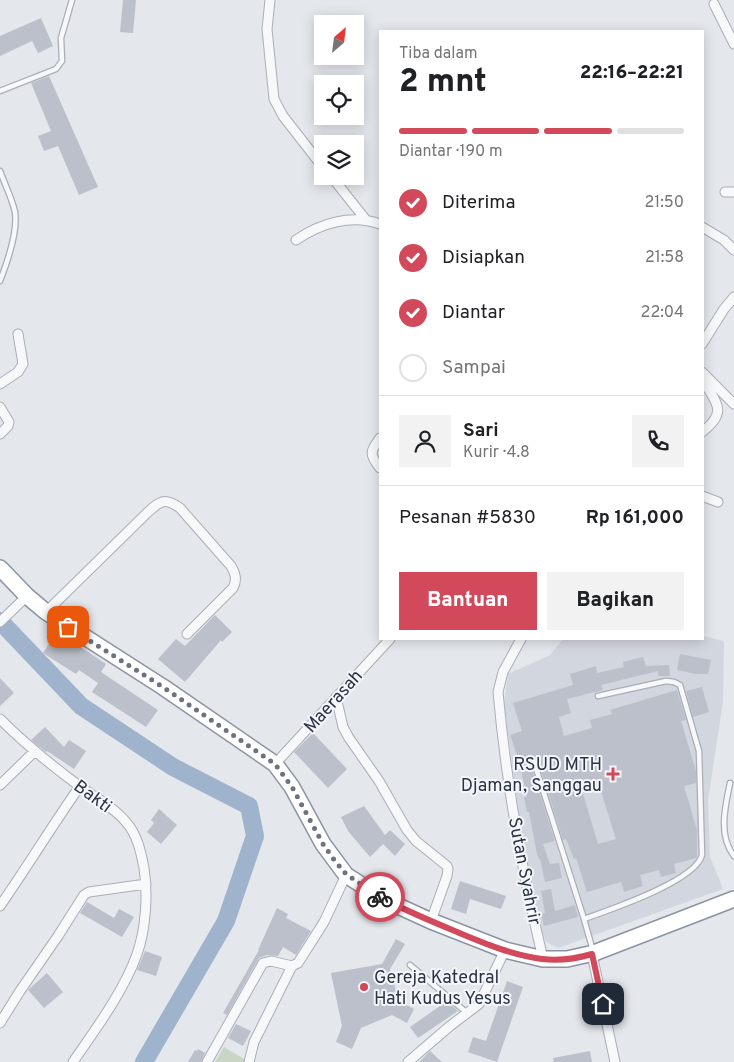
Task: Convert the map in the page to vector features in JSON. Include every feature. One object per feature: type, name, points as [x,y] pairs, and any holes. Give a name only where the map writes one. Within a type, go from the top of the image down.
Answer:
[{"type":"highway","points":[[0,568],[27,596],[46,612],[155,682],[275,764],[292,787],[323,844],[346,874],[385,900],[431,921],[505,950],[543,959],[567,959],[593,954],[734,899]]},
{"type":"street","points":[[270,0],[267,29],[274,99],[283,116],[314,156]]},
{"type":"street","points":[[714,4],[734,44]]},
{"type":"street","points":[[338,185],[366,220]]},
{"type":"street","points":[[296,240],[310,230],[334,222],[366,220],[379,224]]},
{"type":"street","points":[[704,228],[724,240],[734,250]]},
{"type":"street","points":[[704,341],[734,297]]},
{"type":"street","points":[[0,384],[18,372],[23,364],[18,334]]},
{"type":"street","points":[[704,374],[734,404]]},
{"type":"street","points":[[704,382],[718,407],[716,420],[704,430]]},
{"type":"street","points":[[0,407],[9,422],[8,426],[0,434]]},
{"type":"street","points":[[379,440],[371,453],[379,467]]},
{"type":"street","points":[[704,497],[718,502]]},
{"type":"street","points":[[46,612],[156,504],[163,501],[171,502],[180,508],[231,566],[236,575],[236,582],[233,588],[187,634]]},
{"type":"street","points":[[0,622],[27,596]]},
{"type":"street","name":"Maerasah","points":[[275,764],[389,640]]},
{"type":"street","name":"Sutan Syahrir","points":[[521,640],[503,672],[498,692],[519,847],[528,899],[543,959]]},
{"type":"street","points":[[336,696],[343,727],[379,780],[407,830],[416,841],[447,866],[447,876],[431,921]]},
{"type":"street","name":"Bakti","points":[[0,719],[35,751],[118,815],[130,827],[137,840],[146,884],[141,937],[137,954],[106,1013],[73,1062]]},
{"type":"street","points":[[0,784],[35,751]]},
{"type":"street","points":[[0,906],[34,852],[80,786]]},
{"type":"street","points":[[207,1062],[263,963],[271,960],[292,966],[298,964],[304,956],[324,922],[346,874]]},
{"type":"street","points":[[0,1023],[84,895],[89,892],[146,884]]},
{"type":"street","points":[[408,1062],[466,1012],[479,1004],[505,950]]},
{"type":"street","points":[[593,954],[615,1062]]},
{"type":"street","points":[[249,1062],[254,1042],[292,966]]},
{"type":"lane","points":[[0,91],[56,69],[62,61],[61,38],[72,0]]},
{"type":"lane","points":[[0,171],[12,202],[15,226],[8,258],[0,282]]},
{"type":"lane","points":[[584,919],[676,882],[696,867],[701,861],[702,856],[698,751],[680,685],[666,681],[598,696]]},
{"type":"lane","points":[[534,762],[584,919],[593,954]]},
{"type":"lane","points":[[730,784],[724,814],[725,838],[728,848],[734,856]]},
{"type":"lane","points":[[410,965],[466,1012]]},
{"type":"shaded area","name":"RSUD MTH Djaman, Sanggau","points":[[704,636],[724,641],[723,702],[708,800],[710,857],[723,889],[558,948],[545,941],[529,887],[504,705],[508,674],[550,655],[562,640],[704,640]]},
{"type":"green space","points":[[224,1047],[246,1060],[244,1062],[215,1062]]},
{"type":"building","points":[[123,0],[136,0],[133,33],[120,32]]},
{"type":"building","points":[[41,18],[53,46],[38,53],[32,41],[0,56],[0,36]]},
{"type":"building","points":[[49,76],[98,187],[79,195],[58,146],[44,151],[38,136],[51,131],[31,83]]},
{"type":"building","points":[[215,615],[232,632],[222,642],[221,640],[185,682],[158,659],[176,639],[185,646]]},
{"type":"building","points":[[57,631],[106,664],[101,672],[158,710],[146,727],[92,692],[98,683],[79,670],[76,674],[43,653]]},
{"type":"building","points":[[680,654],[711,660],[708,674],[696,674],[677,670]]},
{"type":"building","points":[[643,657],[646,666],[669,665],[670,676],[658,676],[658,671],[601,685],[603,690],[567,699],[571,713],[559,717],[564,736],[592,728],[590,720],[612,714],[610,710],[677,690],[686,720],[681,721],[696,771],[696,783],[684,786],[697,830],[697,856],[696,858],[674,864],[676,873],[661,877],[659,870],[640,875],[643,886],[624,892],[621,882],[587,892],[576,858],[574,859],[566,839],[563,840],[538,761],[533,758],[530,763],[555,841],[543,844],[550,864],[559,863],[562,878],[545,882],[540,859],[537,854],[529,812],[527,812],[524,797],[527,797],[519,761],[510,735],[522,731],[513,703],[573,685],[570,674],[596,666],[597,673],[624,667],[623,662]],"holes":[[[598,782],[616,839],[598,844],[581,787]]]},
{"type":"building","points":[[0,678],[14,693],[0,706]]},
{"type":"building","points":[[702,687],[709,712],[693,717],[686,691]]},
{"type":"building","points":[[45,727],[64,747],[69,740],[86,751],[74,769],[46,752],[31,740]]},
{"type":"building","points":[[313,733],[347,769],[328,788],[294,752]]},
{"type":"building","points":[[364,806],[385,835],[390,830],[405,844],[395,856],[383,844],[370,857],[348,831],[341,817]]},
{"type":"building","points":[[159,809],[177,825],[161,844],[147,832],[154,823],[151,820]]},
{"type":"building","points":[[460,881],[506,896],[501,909],[470,899],[466,914],[451,909]]},
{"type":"building","points":[[551,889],[555,911],[575,905],[578,917],[544,926],[541,914],[545,913],[541,891]]},
{"type":"building","points":[[87,902],[114,918],[119,909],[134,917],[122,937],[80,913]]},
{"type":"building","points":[[277,908],[288,914],[286,918],[311,931],[296,955],[283,947],[278,956],[267,955],[259,958],[227,1015],[223,1013],[259,950]]},
{"type":"building","name":"Gereja Katedral Hati Kudus Yesus","points":[[396,939],[405,944],[390,969],[399,1001],[414,1009],[407,1023],[392,1015],[361,1028],[352,1049],[336,1042],[342,1026],[331,973],[382,964]]},
{"type":"building","points":[[145,951],[162,957],[156,976],[137,970]]},
{"type":"building","points":[[47,973],[63,992],[44,1008],[28,990]]},
{"type":"building","points":[[507,981],[523,987],[497,1062],[468,1052],[473,1037],[486,1041]]},
{"type":"building","points":[[447,1001],[458,1011],[418,1038],[410,1027]]},
{"type":"building","points":[[236,1024],[251,1031],[243,1046],[228,1038]]},
{"type":"building","points":[[198,1049],[205,1053],[201,1062],[188,1062],[195,1050],[197,1051]]},
{"type":"building","points":[[430,1051],[442,1062],[419,1062]]},
{"type":"building","points":[[590,1051],[592,1062],[554,1062],[553,1058]]},
{"type":"waterway","points":[[0,621],[81,706],[173,767],[249,806],[255,836],[226,921],[144,1062]]},
{"type":"way so far","points":[[68,627],[133,667],[275,764],[292,787],[310,822],[335,861],[346,874],[380,897]]},
{"type":"place","name":"RSUD MTH Djaman, Sanggau","points":[[613,774]]},
{"type":"place","name":"Gereja Katedral Hati Kudus Yesus","points":[[364,987]]},
{"type":"route","points":[[380,897],[431,921],[517,954],[543,959],[578,958],[592,954],[603,1004]]}]
